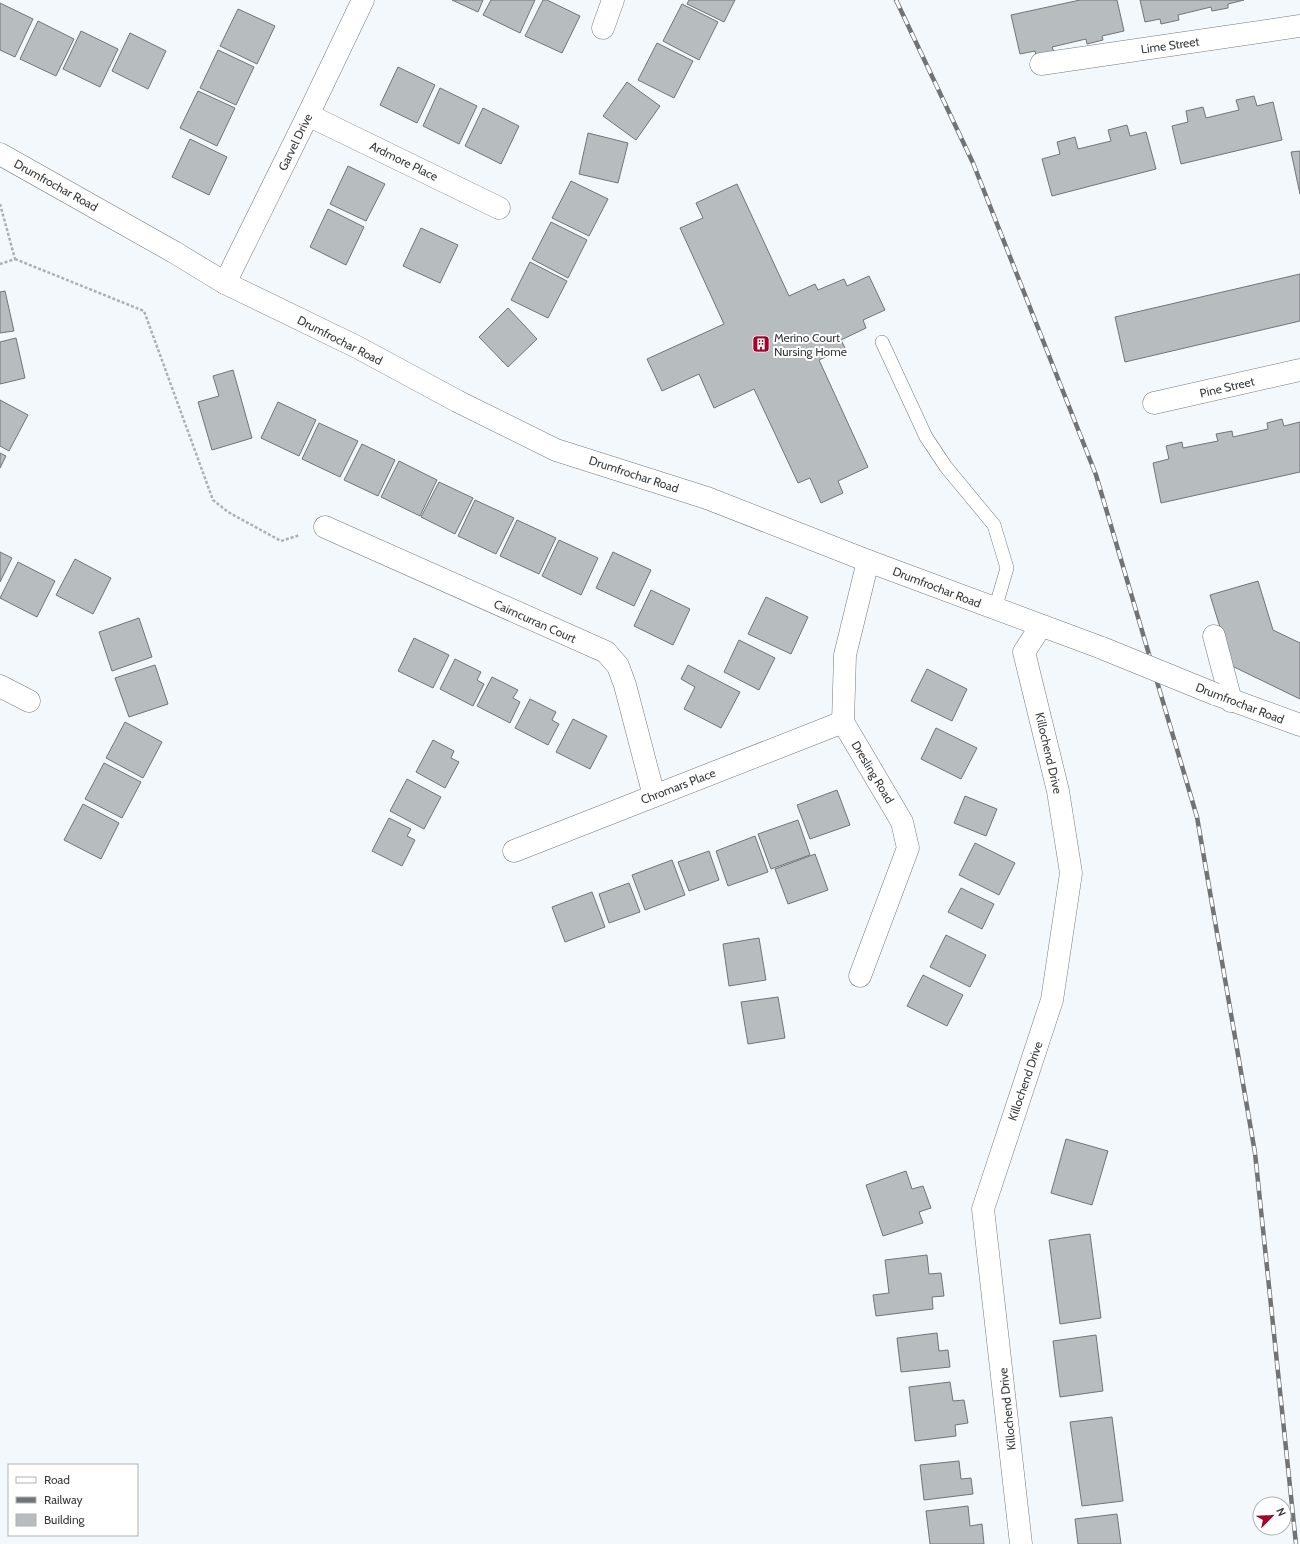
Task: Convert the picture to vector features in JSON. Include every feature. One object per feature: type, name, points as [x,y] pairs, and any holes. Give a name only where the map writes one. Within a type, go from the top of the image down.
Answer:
[{"type":"street","points":[[603,28],[614,0]]},
{"type":"street","name":"Garvel Drive","points":[[225,283],[308,115],[359,1]]},
{"type":"street","name":"Lime Street","points":[[1041,64],[1300,26]]},
{"type":"street","name":"Ardmore Place","points":[[308,115],[499,208]]},
{"type":"street","name":"Drumfrochar Road","points":[[0,154],[174,252],[225,283],[357,347],[457,401],[556,450],[707,498],[868,561],[1102,648],[1223,697],[1300,725]]},
{"type":"street","name":"Pine Street","points":[[1154,403],[1300,370]]},
{"type":"street","name":"Cairncurran Court","points":[[325,527],[606,652],[618,666],[625,685],[654,796]]},
{"type":"street","points":[[843,722],[845,655],[868,561]]},
{"type":"street","name":"Killochend Drive","points":[[1021,1544],[984,1209],[1052,1000],[1071,873],[1058,791],[1024,652],[1041,626]]},
{"type":"street","points":[[1214,636],[1223,697]]},
{"type":"street","points":[[0,686],[29,701]]},
{"type":"street","name":"Chromars Place","points":[[514,851],[843,722]]},
{"type":"street","name":"Dresling Road","points":[[843,722],[902,822],[908,848],[860,976]]},
{"type":"lane","points":[[882,342],[926,436],[946,467],[994,525],[1007,568],[995,609]]},
{"type":"path","points":[[0,204],[15,259]]},
{"type":"path","points":[[0,264],[15,259],[144,311],[213,500],[228,512],[281,541],[325,527]]},
{"type":"building","points":[[452,0],[483,0],[478,12]]},
{"type":"building","points":[[491,0],[535,0],[520,33],[483,15]]},
{"type":"building","points":[[543,0],[547,0],[580,16],[562,53],[525,36]]},
{"type":"building","points":[[689,0],[735,0],[724,22],[687,4]]},
{"type":"building","points":[[1080,0],[1117,0],[1124,31],[1102,36],[1103,40],[1087,44],[1086,39],[1052,47],[1054,52],[1036,56],[1035,51],[1020,54],[1011,15]]},
{"type":"building","points":[[1140,0],[1244,0],[1228,4],[1228,8],[1212,11],[1211,7],[1178,15],[1179,20],[1161,24],[1160,19],[1145,22]]},
{"type":"building","points":[[0,3],[33,19],[15,57],[0,50]]},
{"type":"building","points":[[682,4],[718,22],[699,60],[663,41]]},
{"type":"building","points":[[238,9],[275,26],[257,64],[220,46]]},
{"type":"building","points":[[38,21],[74,39],[56,76],[20,59]]},
{"type":"building","points":[[81,31],[118,49],[100,87],[63,69]]},
{"type":"building","points":[[130,33],[166,51],[148,89],[112,71]]},
{"type":"building","points":[[657,43],[693,61],[674,98],[638,80]]},
{"type":"building","points":[[218,50],[254,67],[236,105],[200,88]]},
{"type":"building","points":[[398,67],[435,85],[417,123],[380,105]]},
{"type":"building","points":[[627,82],[660,106],[636,140],[603,116]]},
{"type":"building","points":[[440,88],[477,106],[459,144],[423,126]]},
{"type":"building","points":[[198,91],[235,108],[217,146],[180,128]]},
{"type":"building","points":[[1254,96],[1257,106],[1273,102],[1282,140],[1181,164],[1172,126],[1188,122],[1186,111],[1203,107],[1206,118],[1239,110],[1236,100]]},
{"type":"building","points":[[483,108],[519,126],[501,164],[465,146]]},
{"type":"building","points":[[1127,125],[1130,136],[1146,132],[1156,169],[1052,196],[1042,159],[1060,154],[1057,142],[1075,137],[1078,149],[1111,141],[1108,130]]},
{"type":"building","points":[[588,133],[628,143],[618,183],[579,174]]},
{"type":"building","points":[[190,139],[227,157],[209,195],[172,177]]},
{"type":"building","points":[[1300,151],[1300,194],[1291,152]]},
{"type":"building","points":[[348,166],[385,184],[366,221],[330,204]]},
{"type":"building","points":[[571,181],[608,199],[589,236],[552,218]]},
{"type":"building","name":"Merino Court Nursing Home","points":[[737,184],[789,296],[815,284],[818,290],[844,279],[847,286],[869,276],[885,310],[863,320],[866,328],[841,340],[845,348],[819,360],[868,467],[838,481],[843,493],[821,503],[810,478],[798,483],[754,389],[714,408],[699,374],[662,391],[647,359],[724,324],[680,228],[703,218],[696,203]]},
{"type":"building","points":[[328,209],[364,227],[346,265],[310,247]]},
{"type":"building","points":[[551,222],[587,240],[568,278],[532,259]]},
{"type":"building","points":[[421,228],[458,245],[440,283],[403,266]]},
{"type":"building","points":[[530,262],[567,281],[548,318],[511,300]]},
{"type":"building","points":[[1300,274],[1300,321],[1125,362],[1115,317]]},
{"type":"building","points":[[5,291],[14,331],[0,333],[0,292]]},
{"type":"building","points":[[508,308],[537,339],[508,367],[479,337]]},
{"type":"building","points":[[16,338],[25,378],[0,384],[0,342]]},
{"type":"building","points":[[233,370],[252,438],[212,450],[198,402],[219,396],[213,376]]},
{"type":"building","points":[[0,400],[28,415],[9,451],[0,446]]},
{"type":"building","points":[[278,402],[316,420],[299,456],[261,438]]},
{"type":"building","points":[[1282,419],[1284,426],[1300,422],[1300,472],[1161,503],[1153,463],[1169,459],[1166,446],[1182,442],[1183,448],[1218,441],[1216,434],[1232,431],[1233,437],[1268,429],[1267,423]]},
{"type":"building","points":[[319,423],[358,441],[340,477],[302,459]]},
{"type":"building","points":[[362,444],[395,460],[378,496],[344,480]]},
{"type":"building","points":[[0,453],[6,456],[0,468]]},
{"type":"building","points":[[399,461],[437,480],[420,516],[381,497]]},
{"type":"building","points":[[439,482],[473,498],[455,534],[421,517]]},
{"type":"building","points":[[475,500],[514,518],[496,554],[458,536]]},
{"type":"building","points":[[517,520],[556,538],[539,574],[500,556]]},
{"type":"building","points":[[559,540],[598,558],[581,595],[542,576]]},
{"type":"building","points":[[0,552],[12,558],[0,582]]},
{"type":"building","points":[[613,552],[651,570],[634,606],[596,588]]},
{"type":"building","points":[[75,559],[111,578],[93,614],[56,595]]},
{"type":"building","points":[[18,562],[55,581],[37,617],[0,598]]},
{"type":"building","points":[[1258,581],[1273,630],[1300,643],[1300,699],[1232,666],[1210,595]]},
{"type":"building","points":[[651,590],[690,609],[673,645],[634,626]]},
{"type":"building","points":[[766,597],[808,617],[791,654],[748,634]]},
{"type":"building","points":[[139,618],[152,657],[112,671],[99,632]]},
{"type":"building","points":[[414,638],[449,655],[433,688],[398,671]]},
{"type":"building","points":[[739,640],[775,658],[759,690],[724,672]]},
{"type":"building","points":[[455,659],[481,672],[477,680],[484,684],[473,706],[440,689]]},
{"type":"building","points":[[155,665],[168,704],[129,717],[115,678]]},
{"type":"building","points":[[688,665],[740,692],[721,728],[684,709],[695,687],[681,679]]},
{"type":"building","points":[[927,669],[967,689],[952,721],[911,701]]},
{"type":"building","points":[[492,677],[518,690],[513,698],[520,702],[510,723],[477,706]]},
{"type":"building","points":[[530,699],[556,712],[552,720],[559,724],[548,745],[515,728]]},
{"type":"building","points":[[573,719],[607,736],[590,769],[556,752]]},
{"type":"building","points":[[125,722],[162,742],[143,778],[106,758]]},
{"type":"building","points":[[936,728],[977,748],[961,779],[921,759]]},
{"type":"building","points":[[433,740],[454,751],[451,758],[459,762],[445,788],[416,772]]},
{"type":"building","points":[[104,763],[141,782],[122,818],[85,799]]},
{"type":"building","points":[[407,779],[441,797],[424,829],[390,811]]},
{"type":"building","points":[[837,790],[850,825],[810,839],[797,805]]},
{"type":"building","points":[[965,796],[997,809],[986,836],[954,823]]},
{"type":"building","points":[[83,804],[119,823],[101,859],[64,840]]},
{"type":"building","points":[[389,818],[411,829],[407,836],[415,840],[402,866],[372,851]]},
{"type":"building","points":[[798,820],[810,855],[771,869],[758,834]]},
{"type":"building","points":[[755,836],[768,872],[728,886],[716,851]]},
{"type":"building","points":[[975,843],[1015,863],[999,895],[959,875]]},
{"type":"building","points":[[709,851],[719,880],[689,891],[678,862]]},
{"type":"building","points":[[815,854],[828,890],[788,904],[775,869]]},
{"type":"building","points":[[672,860],[685,895],[645,910],[632,875]]},
{"type":"building","points":[[629,883],[640,912],[609,923],[599,894]]},
{"type":"building","points":[[961,888],[994,904],[982,929],[948,912]]},
{"type":"building","points":[[592,892],[605,927],[565,942],[552,907]]},
{"type":"building","points":[[946,935],[986,955],[970,987],[930,967]]},
{"type":"building","points":[[759,938],[766,980],[729,986],[723,944]]},
{"type":"building","points":[[923,975],[963,995],[947,1026],[907,1006]]},
{"type":"building","points":[[778,997],[785,1038],[748,1044],[741,1002]]},
{"type":"building","points":[[1066,1139],[1108,1151],[1092,1205],[1051,1193]]},
{"type":"building","points":[[906,1171],[912,1189],[923,1186],[931,1208],[919,1212],[923,1223],[883,1236],[866,1185]]},
{"type":"building","points":[[1090,1234],[1101,1318],[1060,1324],[1049,1240]]},
{"type":"building","points":[[927,1255],[929,1274],[941,1273],[944,1296],[932,1297],[933,1309],[876,1316],[873,1295],[889,1293],[885,1260]]},
{"type":"building","points":[[937,1333],[939,1351],[948,1350],[950,1367],[901,1372],[897,1338]]},
{"type":"building","points":[[1096,1335],[1103,1391],[1060,1397],[1053,1341]]},
{"type":"building","points":[[950,1382],[953,1401],[964,1400],[968,1423],[955,1425],[956,1436],[915,1441],[909,1387]]},
{"type":"building","points":[[1112,1417],[1123,1501],[1082,1506],[1070,1422]]},
{"type":"building","points":[[959,1461],[961,1479],[971,1478],[973,1494],[924,1500],[920,1465]]},
{"type":"building","points":[[968,1506],[970,1526],[982,1524],[984,1544],[930,1544],[926,1511]]},
{"type":"building","points":[[1117,1514],[1121,1544],[1078,1544],[1075,1519]]},
{"type":"railway","points":[[896,0],[973,163],[1096,475],[1197,817],[1255,1153],[1296,1544]]},
{"type":"place","name":"Merino Court Nursing Home","points":[[761,344]]}]
